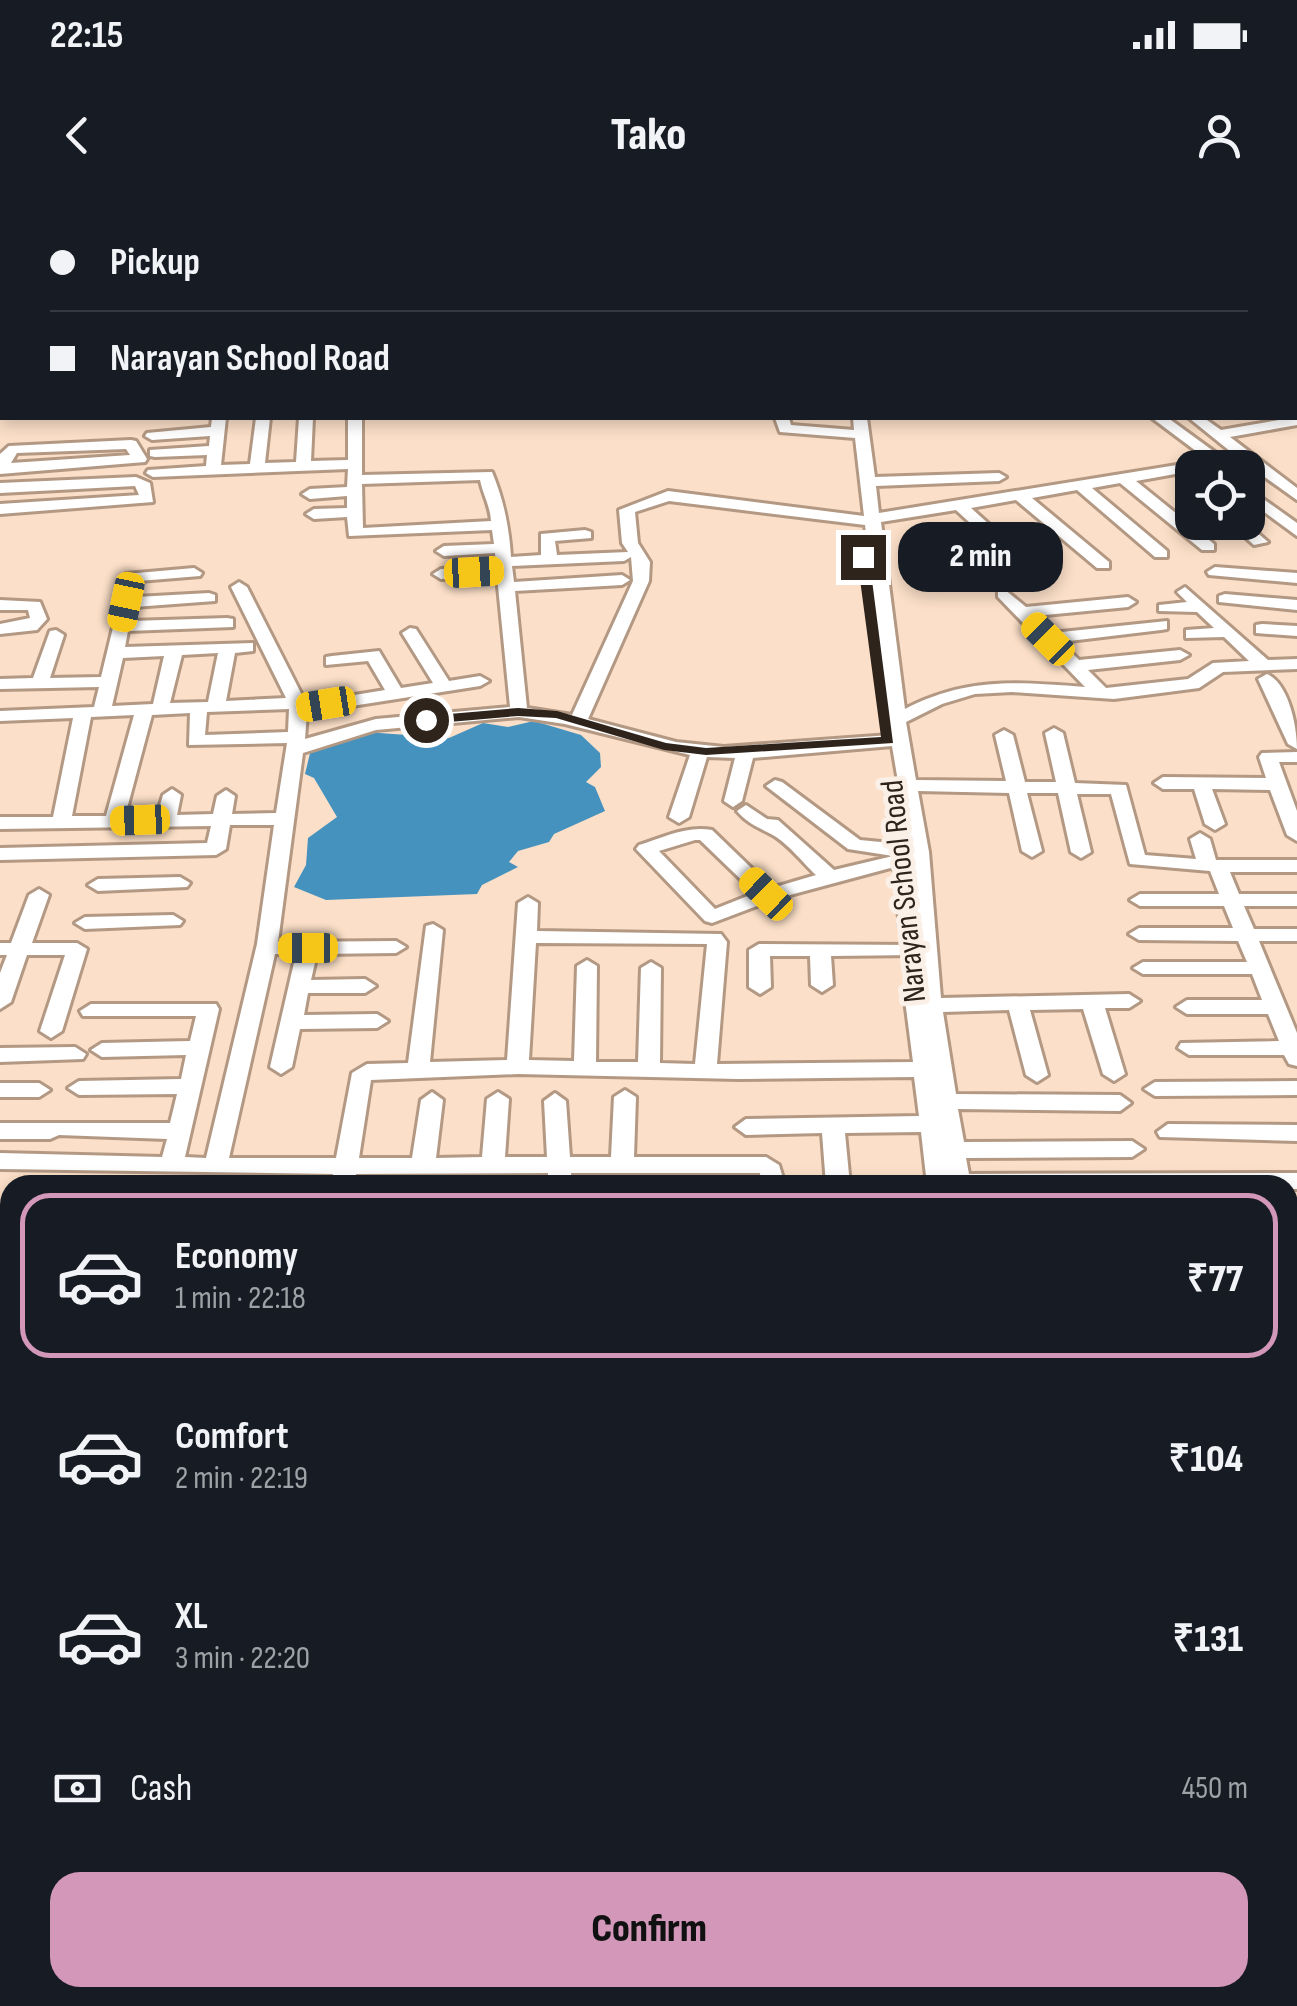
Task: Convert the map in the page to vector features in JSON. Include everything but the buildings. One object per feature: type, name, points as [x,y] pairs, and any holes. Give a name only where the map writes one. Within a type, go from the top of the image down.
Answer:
[{"type":"street","points":[[257,468],[262,420]]},
{"type":"street","points":[[303,466],[306,420]]},
{"type":"street","points":[[356,420],[356,533],[500,525]]},
{"type":"street","points":[[783,420],[786,429],[854,423]]},
{"type":"street","points":[[1161,420],[1196,450]]},
{"type":"street","points":[[1199,420],[1238,450]]},
{"type":"street","points":[[1247,420],[1259,428]]},
{"type":"street","points":[[1219,435],[1296,420]]},
{"type":"street","points":[[854,423],[868,482],[863,519]]},
{"type":"street","points":[[854,423],[863,519],[895,734],[907,785],[908,853],[931,1006],[931,1069],[945,1102],[953,1150],[950,1175]]},
{"type":"street","points":[[152,436],[218,424],[213,470]]},
{"type":"street","points":[[128,444],[135,446],[140,459],[0,469],[9,450],[14,449],[128,444]]},
{"type":"street","points":[[155,453],[216,450]]},
{"type":"street","points":[[153,473],[303,466],[355,478],[487,474],[490,493],[497,500],[506,567],[518,712]]},
{"type":"street","points":[[579,720],[640,581],[642,562],[630,543],[627,510],[668,496],[863,519],[1175,469]]},
{"type":"street","points":[[1169,470],[1175,475]]},
{"type":"street","points":[[1265,470],[1297,494]]},
{"type":"street","points":[[868,482],[999,477]]},
{"type":"street","points":[[310,494],[355,478]]},
{"type":"street","points":[[1124,478],[1208,547]]},
{"type":"street","points":[[0,488],[136,481],[143,483],[148,499],[0,509]]},
{"type":"street","points":[[1080,485],[1161,554]]},
{"type":"street","points":[[1019,495],[1103,565]]},
{"type":"street","points":[[960,505],[1036,575]]},
{"type":"street","points":[[1265,507],[1297,531]]},
{"type":"street","points":[[314,514],[355,512]]},
{"type":"street","points":[[550,560],[547,537],[585,535]]},
{"type":"street","points":[[444,551],[506,567],[622,580]]},
{"type":"street","points":[[440,574],[550,560],[624,556]]},
{"type":"street","points":[[1215,572],[1254,567],[1297,578]]},
{"type":"street","points":[[61,822],[92,713],[108,682],[132,577],[194,573]]},
{"type":"street","points":[[216,1166],[266,948],[296,744],[297,706],[240,586]]},
{"type":"street","points":[[1185,592],[1266,673],[1297,744]]},
{"type":"street","points":[[1004,594],[1101,694]]},
{"type":"street","points":[[126,602],[209,598]]},
{"type":"street","points":[[1224,599],[1297,605]]},
{"type":"street","points":[[1022,612],[1128,602]]},
{"type":"street","points":[[0,605],[34,605],[38,619],[31,626],[0,629]]},
{"type":"street","points":[[1048,639],[1200,607]]},
{"type":"street","points":[[121,626],[227,623]]},
{"type":"street","points":[[1262,629],[1297,632]]},
{"type":"street","points":[[1192,634],[1228,632]]},
{"type":"street","points":[[410,633],[444,686]]},
{"type":"street","points":[[40,683],[56,635]]},
{"type":"street","points":[[114,654],[247,647]]},
{"type":"street","points":[[227,649],[195,741],[296,744],[376,726],[518,712],[579,720],[649,743],[700,751],[746,750],[895,734],[936,700],[974,689],[1012,687],[1101,694],[1189,685],[1219,667],[1266,673],[1297,664]]},
{"type":"street","points":[[114,821],[174,650]]},
{"type":"street","points":[[0,716],[297,706],[339,674],[373,655],[396,694]]},
{"type":"street","points":[[1075,666],[1180,655]]},
{"type":"street","points":[[339,674],[396,694],[480,681]]},
{"type":"street","points":[[0,684],[108,682]]},
{"type":"street","name":"Narayan School Road","points":[[895,734],[908,853],[912,950],[931,1069],[930,1124],[946,1175]]},
{"type":"street","points":[[1054,734],[1080,852]]},
{"type":"street","points":[[1004,735],[1032,851]]},
{"type":"street","points":[[746,750],[739,806],[764,827],[770,824],[830,877]]},
{"type":"street","points":[[679,817],[700,751]]},
{"type":"street","points":[[1297,757],[1268,757],[1297,835]]},
{"type":"street","points":[[1163,783],[1277,784]]},
{"type":"street","points":[[1201,784],[1214,824]]},
{"type":"street","points":[[907,785],[1119,788],[1139,862],[1297,866]]},
{"type":"street","points":[[775,786],[854,845],[908,853]]},
{"type":"street","points":[[166,820],[172,795]]},
{"type":"street","points":[[0,854],[216,849],[226,796]]},
{"type":"street","points":[[0,823],[285,820]]},
{"type":"street","points":[[768,894],[704,834],[646,849],[712,916],[768,894],[908,853]]},
{"type":"street","points":[[1189,1048],[1294,1054],[1232,900],[1200,839]]},
{"type":"street","points":[[51,1031],[100,878],[180,883]]},
{"type":"street","points":[[0,1002],[10,949],[40,894]]},
{"type":"street","points":[[1140,900],[1297,900]]},
{"type":"street","points":[[518,1067],[528,903]]},
{"type":"street","points":[[85,923],[173,921]]},
{"type":"street","points":[[418,1069],[433,930]]},
{"type":"street","points":[[1138,934],[1297,934]]},
{"type":"street","points":[[526,937],[716,939],[704,1071]]},
{"type":"street","points":[[266,948],[396,947]]},
{"type":"street","points":[[282,1067],[308,948]]},
{"type":"street","points":[[10,949],[77,949]]},
{"type":"street","points":[[760,987],[759,950],[912,950]]},
{"type":"street","points":[[820,950],[822,985]]},
{"type":"street","points":[[586,1067],[587,966]]},
{"type":"street","points":[[648,1070],[650,968]]},
{"type":"street","points":[[1143,968],[1261,968]]},
{"type":"street","points":[[299,988],[365,986]]},
{"type":"street","points":[[931,1006],[1129,1001]]},
{"type":"street","points":[[1092,1002],[1114,1074]]},
{"type":"street","points":[[1018,1004],[1037,1075]]},
{"type":"street","points":[[1187,1007],[1275,1007]]},
{"type":"street","points":[[92,1011],[208,1009],[172,1165]]},
{"type":"street","points":[[291,1022],[378,1021]]},
{"type":"street","points":[[102,1050],[199,1048]]},
{"type":"street","points":[[0,1055],[75,1054]]},
{"type":"street","points":[[344,1174],[360,1078],[367,1071],[518,1067],[704,1071],[931,1069]]},
{"type":"street","points":[[79,1088],[190,1086]]},
{"type":"street","points":[[1155,1088],[1297,1088]]},
{"type":"street","points":[[0,1090],[38,1090]]},
{"type":"street","points":[[622,1168],[624,1097]]},
{"type":"street","points":[[423,1165],[432,1100]]},
{"type":"street","points":[[493,1166],[498,1100]]},
{"type":"street","points":[[555,1101],[560,1175]]},
{"type":"street","points":[[945,1102],[1120,1102]]},
{"type":"street","points":[[746,1127],[930,1124]]},
{"type":"street","points":[[833,1125],[837,1175]]},
{"type":"street","points":[[0,1130],[180,1130]]},
{"type":"street","points":[[1168,1132],[1297,1133]]},
{"type":"street","points":[[953,1150],[1132,1149]]},
{"type":"street","points":[[0,1162],[216,1166],[344,1174],[423,1165],[493,1166],[553,1175]]},
{"type":"street","points":[[60,1175],[65,1162]]},
{"type":"street","points":[[568,1175],[622,1168],[766,1165],[772,1175]]},
{"type":"water","points":[[534,721],[581,735],[600,753],[601,767],[586,782],[595,787],[605,811],[554,834],[549,842],[518,851],[509,862],[518,867],[482,885],[477,894],[326,900],[294,887],[306,865],[308,838],[337,817],[314,778],[305,774],[312,745],[365,732],[416,739],[449,738],[483,723],[508,727]]},
{"type":"route","points":[[426,720],[518,712],[557,714],[620,735],[706,752],[888,740],[863,557]]}]
